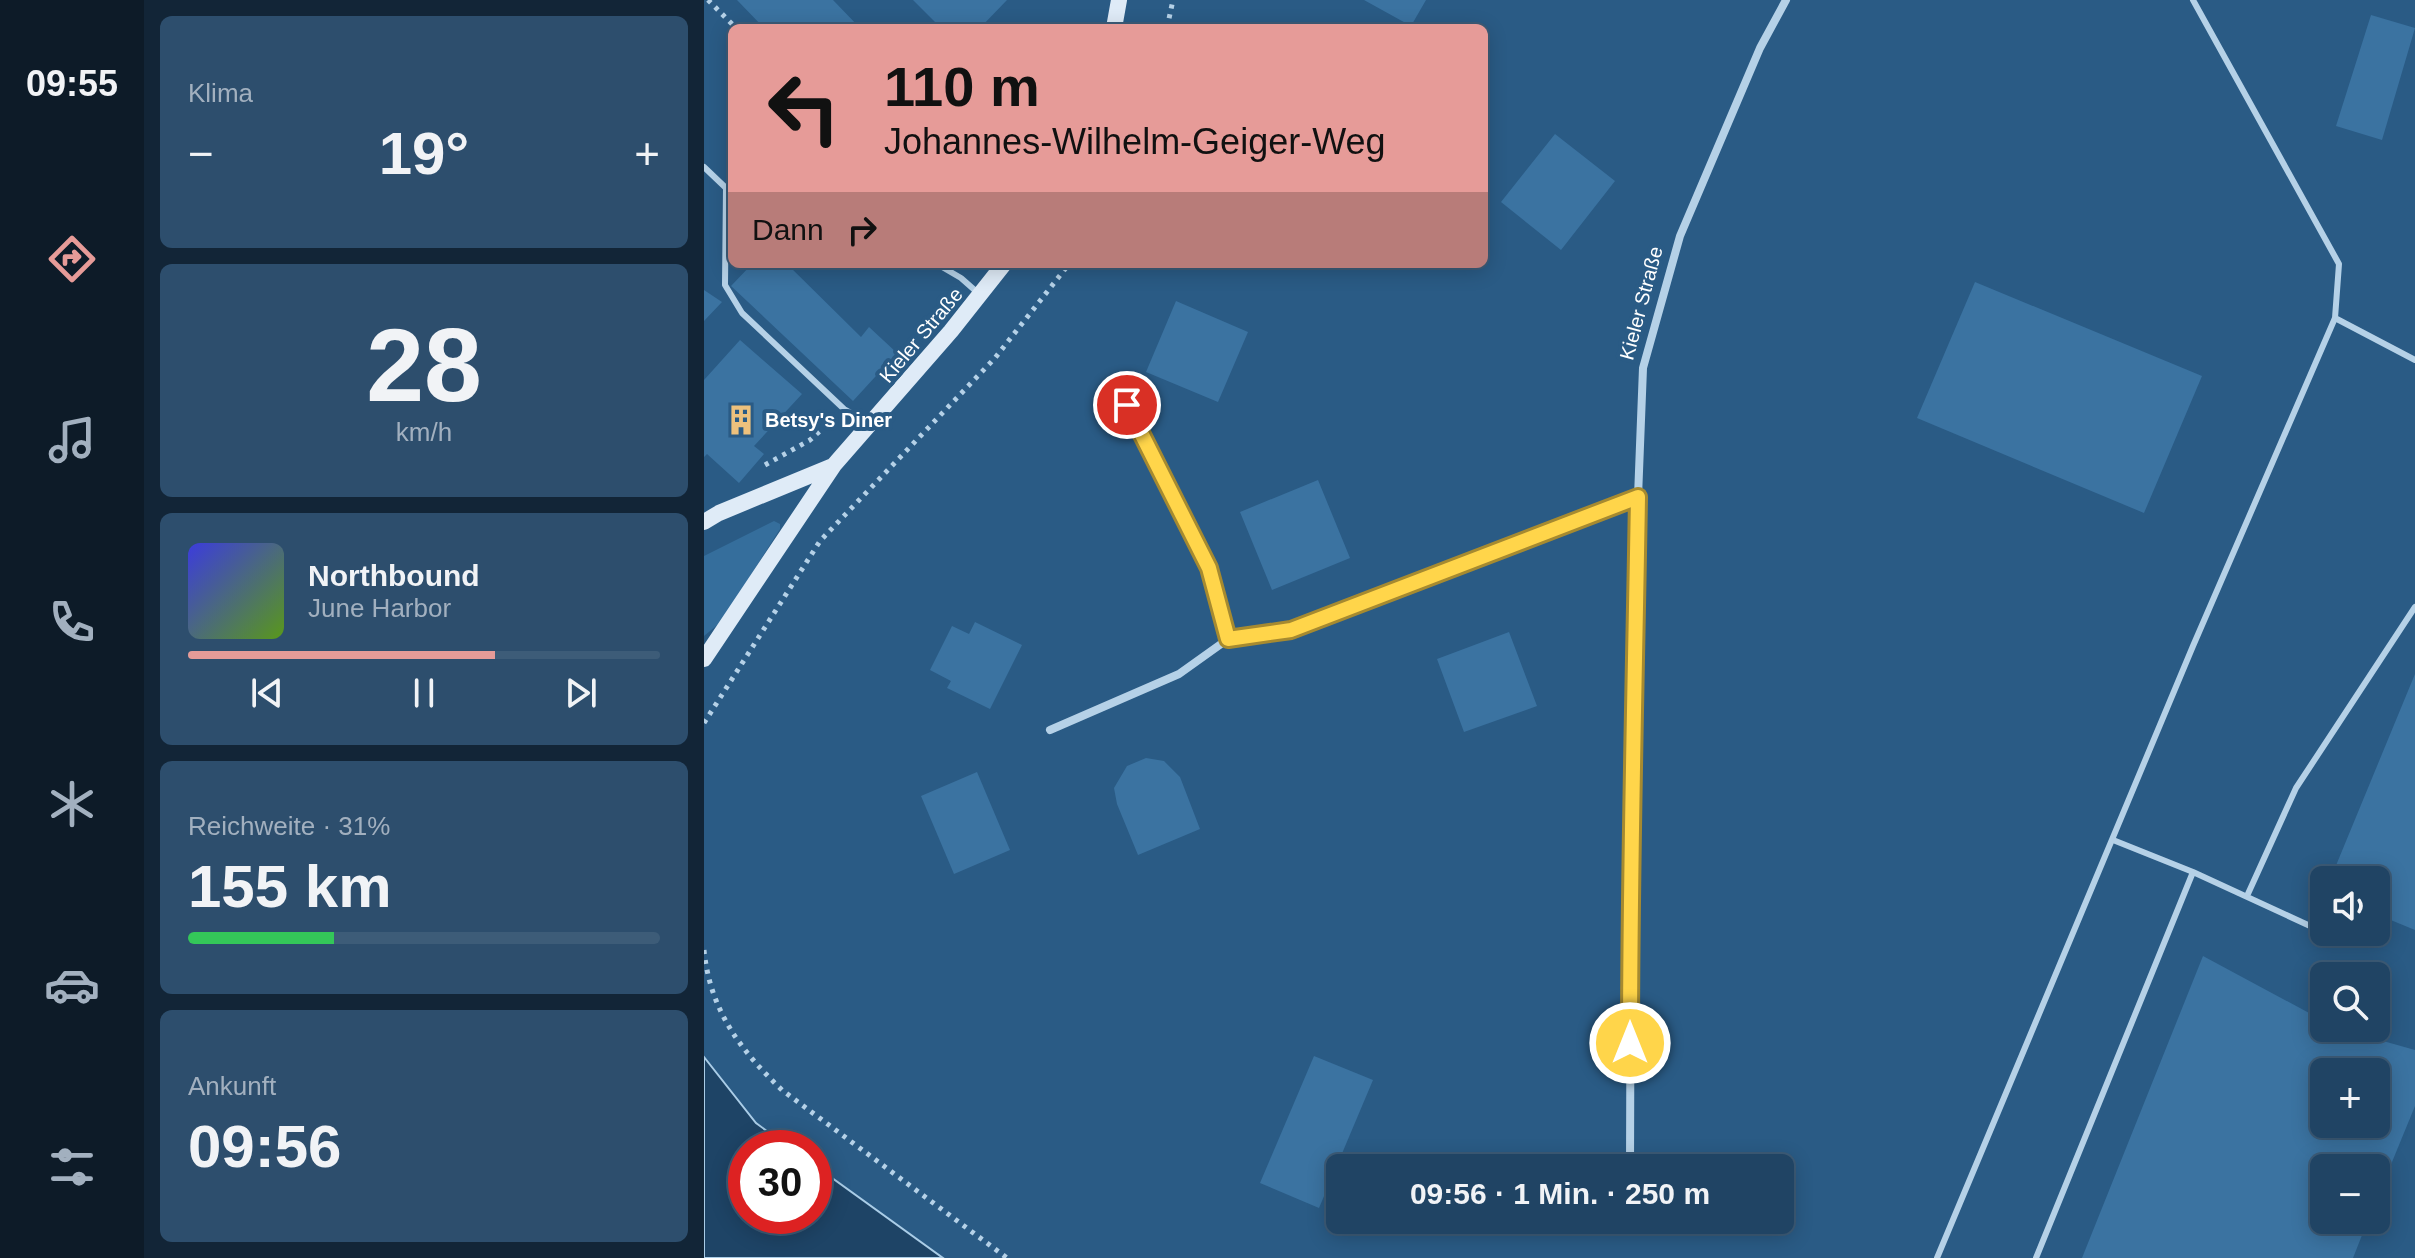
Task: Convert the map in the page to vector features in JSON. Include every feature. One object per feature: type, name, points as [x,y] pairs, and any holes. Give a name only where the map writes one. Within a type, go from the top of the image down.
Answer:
[{"type":"main road","points":[[1115,24],[1119,0]]},
{"type":"main road","name":"Kieler Straße","points":[[704,659],[834,465],[1001,268]]},
{"type":"main road","name":"Kieler Straße","points":[[704,522],[834,465]]},
{"type":"street","name":"Kieler Straße","points":[[1630,1154],[1631,854],[1643,368],[1680,236],[1760,48],[1786,0]]},
{"type":"street","points":[[1127,405],[1209,568],[1228,639]]},
{"type":"street","points":[[1050,730],[1179,674],[1228,639],[1291,630],[1638,497]]},
{"type":"lane","points":[[1937,1258],[2193,646],[2335,318],[2339,264],[2193,0]]},
{"type":"lane","points":[[704,167],[728,187]]},
{"type":"lane","points":[[728,212],[725,285],[742,313],[844,409],[870,424]]},
{"type":"lane","points":[[944,268],[980,295]]},
{"type":"lane","points":[[2335,318],[2415,360]]},
{"type":"lane","points":[[2247,896],[2296,788],[2415,607]]},
{"type":"lane","points":[[2113,840],[2193,872],[2310,926]]},
{"type":"lane","points":[[2036,1258],[2193,872]]},
{"type":"path","points":[[708,0],[732,24]]},
{"type":"path","points":[[1168,24],[1173,0]]},
{"type":"path","points":[[704,723],[820,541],[995,358],[1066,268]]},
{"type":"path","points":[[704,950],[720,1015],[752,1062],[782,1090],[1007,1258]]},
{"type":"shaded area","points":[[774,521],[780,524],[780,529],[721,622],[704,636],[704,556]]},
{"type":"shaded area","points":[[704,1057],[756,1123],[766,1130],[728,1130],[728,1234],[832,1234],[832,1178],[943,1258],[704,1258]]},
{"type":"building","points":[[737,0],[833,0],[856,24],[760,24]]},
{"type":"building","points":[[913,0],[1007,0],[984,24],[937,24]]},
{"type":"building","points":[[1364,0],[1426,0],[1412,24]]},
{"type":"building","points":[[2371,15],[2415,28],[2382,140],[2336,126]]},
{"type":"building","points":[[1555,134],[1615,181],[1561,250],[1501,202]]},
{"type":"building","points":[[748,268],[791,268],[861,337],[869,327],[897,353],[853,401],[731,286]]},
{"type":"building","points":[[1975,282],[2202,376],[2144,513],[1917,418]]},
{"type":"building","points":[[704,290],[722,302],[704,321]]},
{"type":"building","points":[[1176,301],[1248,332],[1218,402],[1146,372]]},
{"type":"building","name":"Betsy's Diner","points":[[740,340],[802,394],[754,446],[764,454],[739,483],[707,454],[704,457],[704,380]]},
{"type":"building","points":[[1318,480],[1350,558],[1272,590],[1240,512]]},
{"type":"building","points":[[975,622],[1022,645],[990,709],[947,688],[951,681],[930,670],[952,626],[969,634]]},
{"type":"building","points":[[1509,632],[1537,706],[1464,732],[1437,659]]},
{"type":"building","points":[[2415,674],[2415,930],[2390,920],[2390,866],[2336,866]]},
{"type":"building","points":[[1146,758],[1164,761],[1180,777],[1200,829],[1138,855],[1117,804],[1114,788],[1127,766]]},
{"type":"building","points":[[977,772],[1010,850],[954,874],[921,796]]},
{"type":"building","points":[[2203,956],[2310,1013],[2310,1042],[2387,1042],[2415,1050],[2415,1106],[2390,1167],[2390,1154],[2310,1154],[2310,1234],[2362,1234],[2353,1258],[2082,1258]]},
{"type":"building","points":[[1314,1056],[1373,1080],[1342,1154],[1326,1154],[1326,1191],[1319,1208],[1260,1183]]},
{"type":"place","name":"Betsy's Diner","points":[[741,420]]},
{"type":"route","points":[[1127,405],[1209,568],[1228,639],[1291,630],[1638,497],[1630,1043]]}]
